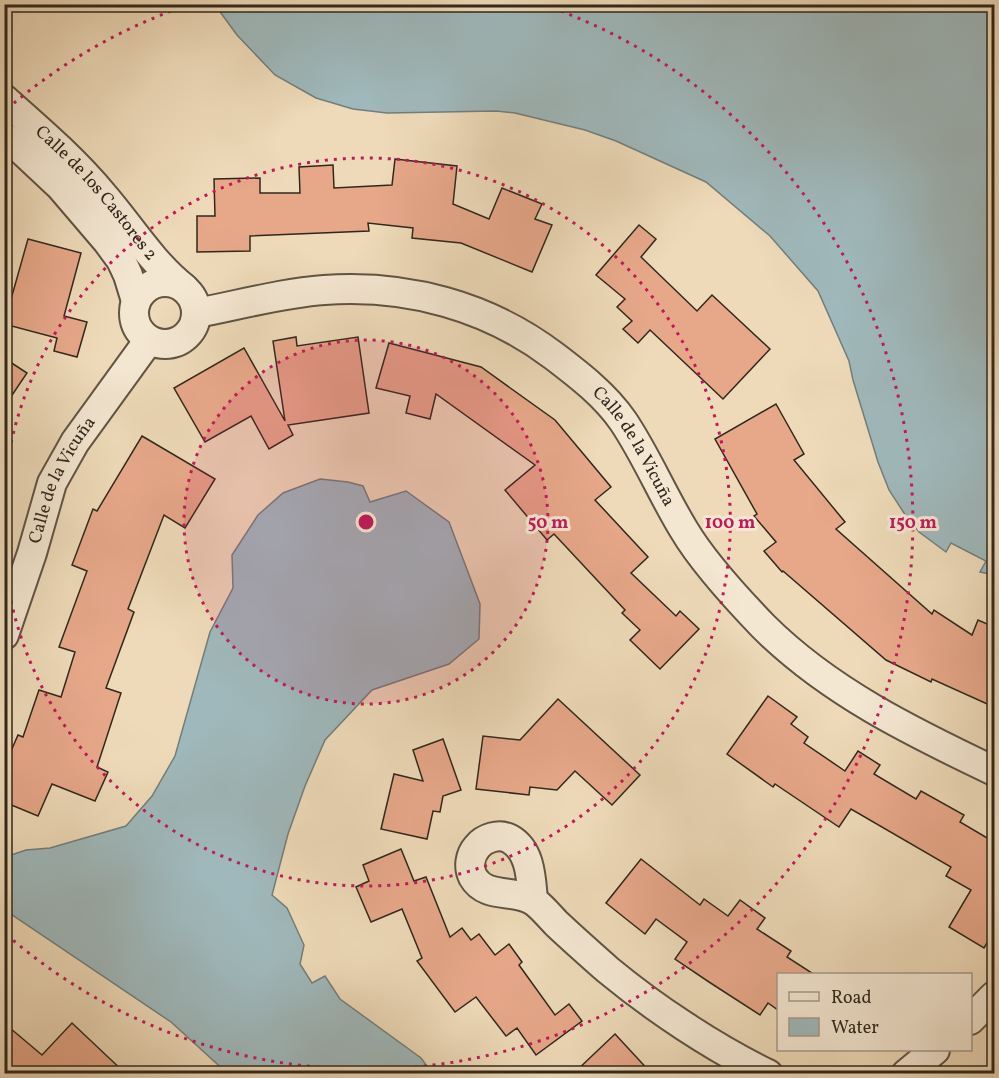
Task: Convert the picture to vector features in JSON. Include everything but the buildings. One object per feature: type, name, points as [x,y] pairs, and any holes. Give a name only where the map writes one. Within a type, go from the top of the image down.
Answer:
[{"type":"street","name":"Calle de los Castores 2","points":[[4,99],[50,140],[102,193],[167,275],[184,288]]},
{"type":"street","name":"Calle de los Castores 2","points":[[4,136],[60,186],[107,241],[121,260],[136,301]]},
{"type":"street","points":[[166,282],[184,288],[195,304],[197,314],[191,331],[176,343],[167,345],[149,340],[142,335],[134,319],[136,301],[149,287],[157,283],[166,282]]},
{"type":"street","name":"Calle de la Vicuña","points":[[197,314],[324,290],[383,290],[429,297],[478,312],[513,329],[577,374],[621,418],[641,449],[660,490],[686,533],[721,578],[764,626],[806,664],[859,701],[936,744],[994,771]]},
{"type":"street","name":"Calle de la Vicuña","points":[[4,635],[32,553],[52,483],[75,442],[149,340]]},
{"type":"street","points":[[533,900],[607,969],[650,1003],[757,1070]]},
{"type":"street","points":[[972,1018],[994,996]]},
{"type":"street","points":[[906,1074],[934,1051]]},
{"type":"water","points":[[215,5],[994,5],[994,575],[980,572],[986,561],[951,543],[946,552],[919,532],[904,513],[889,490],[878,462],[849,361],[818,291],[770,236],[706,182],[616,141],[585,130],[515,113],[496,111],[387,113],[353,109],[316,98],[275,75],[237,35]]},
{"type":"water","points":[[320,479],[363,486],[370,502],[406,491],[449,522],[480,604],[479,639],[449,664],[372,690],[325,740],[288,834],[272,895],[287,908],[304,945],[300,964],[312,983],[325,976],[340,999],[421,1058],[432,1073],[227,1073],[171,1022],[5,910],[5,857],[26,850],[50,848],[126,826],[152,796],[175,756],[210,632],[233,588],[232,555],[258,515],[283,493]]}]
